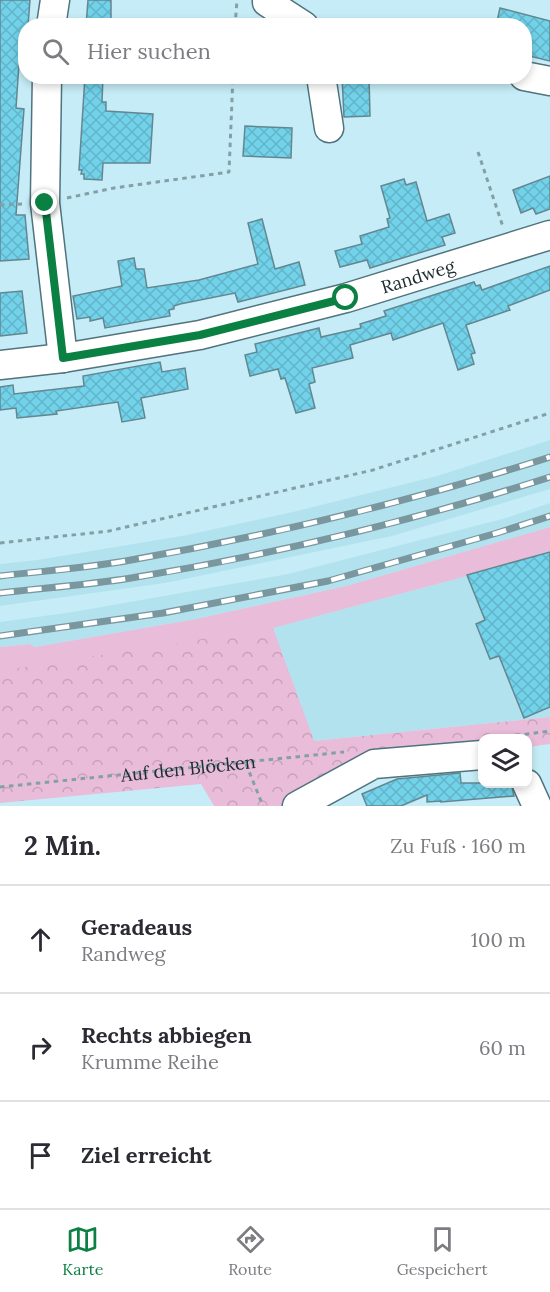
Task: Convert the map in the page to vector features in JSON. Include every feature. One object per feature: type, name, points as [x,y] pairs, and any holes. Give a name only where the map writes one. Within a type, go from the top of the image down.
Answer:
[{"type":"street","points":[[52,18],[55,0]]},
{"type":"street","points":[[267,0],[292,18]]},
{"type":"street","points":[[532,77],[550,81]]},
{"type":"street","points":[[47,84],[45,203],[63,358]]},
{"type":"street","points":[[322,84],[329,128]]},
{"type":"street","name":"Randweg","points":[[0,365],[63,358],[200,335],[346,298],[550,235]]},
{"type":"street","points":[[297,806],[354,763],[374,764],[478,755]]},
{"type":"street","points":[[529,788],[537,806]]},
{"type":"path","points":[[236,18],[237,0]]},
{"type":"path","points":[[0,205],[45,203],[114,188],[229,172],[233,84]]},
{"type":"path","points":[[478,152],[510,249]]},
{"type":"path","points":[[0,543],[109,531],[373,470],[550,413]]},
{"type":"path","points":[[531,734],[550,730]]},
{"type":"path","name":"Auf den Blöcken","points":[[0,787],[246,764],[354,763]]},
{"type":"path","points":[[246,764],[263,806]]},
{"type":"shaded area","points":[[550,440],[550,489],[392,536],[165,583],[0,606],[0,564],[187,535],[297,511],[437,476]]},
{"type":"shaded area","points":[[550,503],[550,527],[346,586],[196,619],[35,647],[30,644],[0,647],[0,622],[73,612],[288,574],[506,518]]},
{"type":"shaded area","points":[[550,551],[550,717],[314,741],[272,628],[467,576]]},
{"type":"green space","points":[[550,527],[550,551],[467,576],[273,628],[314,741],[0,775],[0,647],[30,644],[35,647],[196,619],[346,586]]},
{"type":"green space","points":[[272,628],[314,741],[550,717],[550,744],[532,746],[532,734],[478,734],[478,750],[381,757],[284,806],[214,806],[201,784],[0,803],[0,671]]},
{"type":"building","points":[[0,0],[30,0],[29,18],[18,18],[16,108],[24,109],[16,215],[25,215],[29,259],[0,261]]},
{"type":"building","points":[[88,0],[111,0],[111,18],[87,18]]},
{"type":"building","points":[[500,8],[550,21],[550,61],[532,57],[532,18],[498,18]]},
{"type":"building","points":[[84,84],[103,84],[102,102],[106,102],[106,111],[153,114],[150,163],[103,163],[102,180],[84,179],[84,174],[81,174],[82,170],[79,170]]},
{"type":"building","points":[[342,84],[369,84],[370,116],[344,117]]},
{"type":"building","points":[[245,126],[292,128],[291,158],[243,156]]},
{"type":"building","points":[[550,176],[550,209],[536,214],[533,208],[521,213],[513,190]]},
{"type":"building","points":[[404,179],[406,185],[416,182],[427,221],[449,214],[455,233],[442,237],[445,245],[370,268],[367,260],[340,267],[335,251],[362,244],[360,236],[389,227],[387,219],[390,218],[381,186]]},
{"type":"building","points":[[262,219],[275,269],[299,262],[305,285],[238,302],[235,293],[180,304],[169,310],[170,316],[105,328],[103,318],[90,321],[90,317],[77,319],[73,296],[122,286],[118,261],[134,258],[136,269],[144,269],[147,288],[199,280],[258,264],[248,223]]},
{"type":"building","points":[[550,266],[550,290],[508,306],[510,310],[466,325],[475,353],[471,354],[474,364],[458,370],[443,323],[393,340],[391,333],[350,345],[353,358],[312,368],[315,382],[309,384],[315,408],[296,413],[285,378],[281,379],[278,369],[250,376],[245,355],[257,352],[255,344],[319,328],[321,337],[361,328],[360,324],[386,316],[384,311],[474,282],[476,286],[480,285],[482,290]]},
{"type":"building","points":[[22,291],[27,333],[0,336],[0,293]]},
{"type":"building","points":[[160,362],[162,372],[185,368],[188,389],[141,398],[145,418],[122,422],[118,402],[56,411],[57,414],[17,418],[16,408],[0,410],[0,387],[13,385],[14,394],[84,386],[83,376]]},
{"type":"building","points":[[550,552],[550,707],[524,718],[499,656],[490,659],[476,624],[485,620],[467,575]]},
{"type":"building","points":[[460,773],[461,783],[478,783],[478,788],[512,788],[514,796],[427,802],[427,795],[401,806],[367,806],[362,794],[397,779]]},
{"type":"railway","points":[[0,576],[115,563],[237,540],[342,516],[550,457]]},
{"type":"railway","points":[[0,593],[82,585],[237,559],[394,522],[550,477]]},
{"type":"railway","points":[[0,636],[163,613],[328,581],[550,516]]},
{"type":"route","points":[[45,203],[63,358],[200,335],[346,298]]}]
